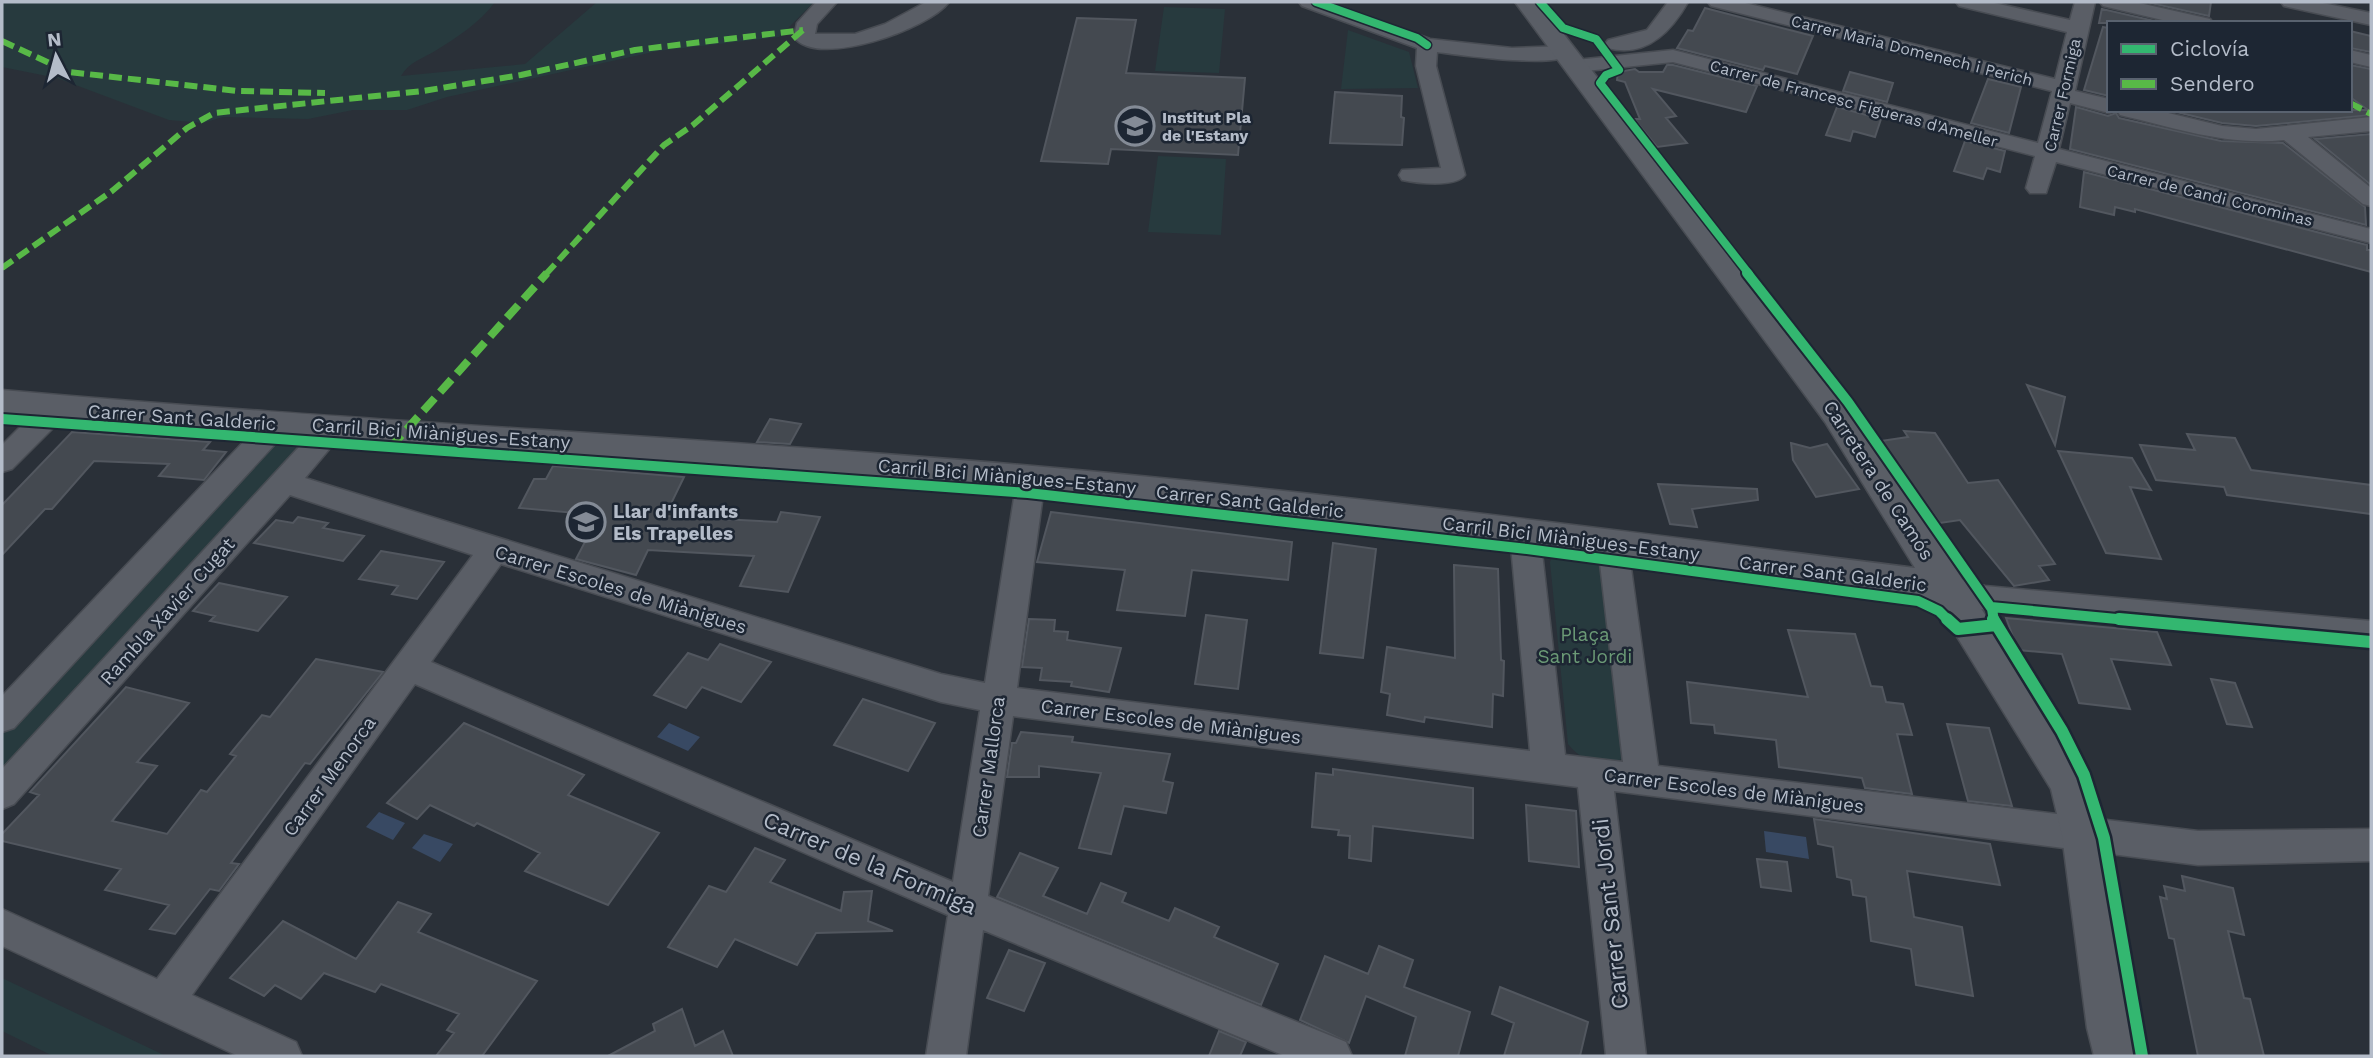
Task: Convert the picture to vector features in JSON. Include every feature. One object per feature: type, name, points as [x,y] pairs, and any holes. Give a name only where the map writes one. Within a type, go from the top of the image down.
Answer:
[{"type":"street","points":[[827,2],[803,30],[804,37],[814,41],[842,42],[880,33],[916,17],[939,2]]},
{"type":"street","points":[[1309,2],[1427,45],[1512,54],[1567,56],[1643,41],[1661,32],[1678,2]]},
{"type":"street","name":"Carretera de Camós","points":[[1527,2],[1837,413],[1950,588],[2071,784],[2084,835],[2111,1028],[2118,1056]]},
{"type":"street","name":"Carrer Maria Domenech i Perich","points":[[1718,2],[2065,91],[2107,105]]},
{"type":"street","points":[[1966,2],[2077,27]]},
{"type":"street","name":"Carrer Formiga","points":[[2038,188],[2065,91],[2077,27],[2085,2]]},
{"type":"street","points":[[2094,2],[2118,21]]},
{"type":"street","points":[[2110,2],[2194,21]]},
{"type":"street","points":[[2291,2],[2371,19]]},
{"type":"street","points":[[1643,41],[1658,58]]},
{"type":"street","points":[[1410,175],[1454,175],[1426,66],[1427,45]]},
{"type":"street","name":"Carrer de Francesc Figueras d'Ameller","points":[[1567,56],[1674,56],[2049,153]]},
{"type":"street","points":[[2352,56],[2371,61]]},
{"type":"street","points":[[2352,104],[2371,114]]},
{"type":"street","points":[[2136,112],[2222,133],[2256,135],[2371,124]]},
{"type":"street","points":[[2228,112],[2256,135]]},
{"type":"street","points":[[2289,133],[2371,199]]},
{"type":"street","name":"Carrer de Candi Corominas","points":[[2049,153],[2371,236]]},
{"type":"street","name":"Carrer Sant Galderic","points":[[2,402],[332,429],[1031,479],[1332,509],[1950,588]]},
{"type":"street","points":[[2,462],[56,408]]},
{"type":"street","points":[[2,718],[277,424]]},
{"type":"street","name":"Rambla Xavier Cugat","points":[[2,793],[332,429]]},
{"type":"street","name":"Carrer Mallorca","points":[[946,1056],[1031,479]]},
{"type":"street","name":"Carrer Escoles de Miànigues","points":[[285,482],[494,550],[941,688],[997,701],[1549,766],[2198,848],[2371,845]]},
{"type":"street","points":[[1525,535],[1549,766]]},
{"type":"street","points":[[1613,546],[1642,778]]},
{"type":"street","name":"Carrer Menorca","points":[[163,1002],[494,550]]},
{"type":"street","points":[[1950,588],[1985,598],[2371,634]]},
{"type":"street","name":"Carrer de la Formiga","points":[[409,667],[969,906],[1332,1056]]},
{"type":"street","name":"Carrer Sant Jordi","points":[[1594,772],[1626,1056]]},
{"type":"street","points":[[2,928],[282,1056]]},
{"type":"green space","points":[[2,2],[495,2],[468,29],[412,64],[401,76],[525,64],[597,2],[814,2],[779,37],[658,51],[447,97],[407,110],[353,110],[308,119],[223,117],[203,123],[169,120],[57,78],[2,67]]},
{"type":"green space","points":[[1164,7],[1225,9],[1219,73],[1155,71]]},
{"type":"green space","points":[[1348,30],[1409,52],[1418,88],[1341,89]]},
{"type":"green space","points":[[1158,156],[1226,159],[1221,235],[1148,232]]},
{"type":"green space","points":[[296,436],[309,436],[303,453],[2,782],[2,735],[275,445]]},
{"type":"green space","name":"Plaça Sant Jordi","points":[[1563,550],[1584,554],[1602,566],[1626,751],[1622,759],[1606,763],[1586,759],[1568,744],[1550,562],[1553,555]]},
{"type":"green space","points":[[2,978],[166,1056],[53,1056],[2,1031]]},
{"type":"water","points":[[669,723],[700,737],[688,751],[657,737]]},
{"type":"water","points":[[379,812],[405,823],[393,840],[366,827]]},
{"type":"water","points":[[1764,831],[1806,837],[1809,859],[1766,852]]},
{"type":"water","points":[[424,834],[453,844],[440,862],[412,848]]},
{"type":"building","points":[[2146,2],[2211,2],[2209,16]]},
{"type":"building","points":[[1705,8],[1813,36],[1797,74],[1765,66],[1763,70],[1677,48],[1688,30],[1693,31]]},
{"type":"building","points":[[2102,8],[2154,21],[2107,21],[2099,23]]},
{"type":"building","points":[[1077,18],[1136,20],[1126,73],[1245,78],[1238,155],[1111,149],[1108,164],[1041,161]]},
{"type":"building","points":[[2103,27],[2107,28],[2107,96],[2084,90]]},
{"type":"building","points":[[2352,31],[2371,36],[2371,52],[2352,48]]},
{"type":"building","points":[[1667,65],[1757,86],[1746,112],[1653,89],[1676,116],[1666,118],[1687,143],[1657,147],[1634,119],[1640,119],[1625,82],[1617,80],[1618,72],[1635,69],[1639,72],[1663,72]]},
{"type":"building","points":[[2352,65],[2371,69],[2371,115],[2256,126],[2222,123],[2176,112],[2352,112],[2368,110],[2352,98]]},
{"type":"building","points":[[1850,72],[1893,83],[1887,102],[1843,91]]},
{"type":"building","points":[[1988,79],[2021,87],[2009,133],[1971,123]]},
{"type":"building","points":[[1335,92],[1402,96],[1402,145],[1330,143]]},
{"type":"building","points":[[1837,107],[1881,119],[1875,137],[1853,131],[1850,141],[1826,135]]},
{"type":"building","points":[[2076,107],[2108,116],[2116,113],[2119,118],[2221,141],[2283,143],[2365,207],[2366,225],[2070,149]]},
{"type":"building","points":[[2371,134],[2371,185],[2315,139]]},
{"type":"building","points":[[1965,141],[2005,151],[2000,172],[1987,168],[1983,179],[1954,171]]},
{"type":"building","points":[[2084,172],[2367,245],[2367,250],[2371,250],[2371,272],[2135,209],[2135,212],[2115,207],[2114,215],[2080,207]]},
{"type":"building","points":[[2027,385],[2065,397],[2055,445]]},
{"type":"building","points":[[770,419],[801,424],[790,444],[757,442]]},
{"type":"building","points":[[1904,431],[1935,433],[1968,483],[1998,480],[2055,564],[2039,566],[2049,580],[2014,586],[1960,520],[1940,523],[1881,441],[1908,437]]},
{"type":"building","points":[[72,432],[210,442],[203,450],[226,452],[204,480],[159,476],[169,464],[94,461],[52,509],[45,509],[2,555],[2,505]]},
{"type":"building","points":[[2187,434],[2235,438],[2251,470],[2371,485],[2371,514],[2227,495],[2224,487],[2156,480],[2140,445],[2195,450]]},
{"type":"building","points":[[1791,443],[1810,448],[1827,444],[1859,489],[1816,497],[1793,460]]},
{"type":"building","points":[[2058,451],[2132,458],[2151,490],[2130,487],[2161,559],[2106,553]]},
{"type":"building","points":[[553,466],[684,477],[665,516],[777,522],[781,512],[820,517],[788,592],[740,586],[754,556],[648,550],[636,575],[576,559],[599,515],[519,508],[534,479],[546,479]]},
{"type":"building","points":[[1658,484],[1757,489],[1758,500],[1692,509],[1697,527],[1670,524]]},
{"type":"building","points":[[1051,512],[1292,542],[1288,580],[1192,570],[1185,616],[1117,610],[1125,570],[1037,562]]},
{"type":"building","points":[[298,517],[328,523],[323,528],[364,536],[343,561],[254,543],[276,520],[293,523]]},
{"type":"building","points":[[1333,543],[1376,549],[1363,658],[1320,653]]},
{"type":"building","points":[[381,551],[444,562],[417,599],[392,594],[398,586],[359,579]]},
{"type":"building","points":[[1454,565],[1498,569],[1501,660],[1504,661],[1503,696],[1493,694],[1492,727],[1425,717],[1424,722],[1387,715],[1390,694],[1381,692],[1387,647],[1455,658]]},
{"type":"building","points":[[219,583],[287,597],[258,631],[210,621],[215,616],[193,611]]},
{"type":"building","points":[[1206,615],[1247,620],[1238,689],[1195,684]]},
{"type":"building","points":[[2006,618],[2157,632],[2171,665],[2111,659],[2130,709],[2079,703],[2062,654],[2018,650]]},
{"type":"building","points":[[1029,619],[1055,620],[1054,631],[1068,632],[1067,640],[1121,648],[1109,692],[1071,686],[1072,682],[1040,680],[1042,668],[1022,667]]},
{"type":"building","points":[[1788,630],[1855,634],[1871,686],[1882,687],[1886,702],[1903,704],[1912,735],[1897,734],[1912,794],[1865,788],[1862,778],[1779,767],[1776,740],[1715,733],[1714,725],[1691,723],[1687,682],[1808,697]]},
{"type":"building","points":[[720,644],[771,662],[741,702],[702,687],[686,708],[654,695],[688,653],[708,660]]},
{"type":"building","points":[[316,659],[383,672],[310,764],[305,763],[231,863],[239,864],[219,891],[210,889],[175,934],[150,929],[169,905],[105,890],[121,869],[2,841],[2,834],[39,795],[30,792],[126,687],[189,703],[137,762],[157,766],[112,821],[167,834],[201,790],[207,792],[236,756],[230,754],[262,715],[270,717]]},
{"type":"building","points":[[2211,679],[2235,683],[2252,727],[2227,724]]},
{"type":"building","points":[[863,699],[935,723],[908,771],[834,745]]},
{"type":"building","points":[[464,723],[584,775],[568,795],[659,833],[608,905],[525,871],[540,853],[477,823],[474,826],[430,805],[417,819],[387,803]]},
{"type":"building","points":[[1947,724],[1989,728],[2012,806],[1968,801]]},
{"type":"building","points":[[1021,732],[1073,737],[1072,742],[1170,754],[1163,781],[1173,783],[1166,813],[1124,806],[1111,854],[1079,848],[1101,773],[1039,766],[1039,777],[1007,777],[1012,743],[1016,743]]},
{"type":"building","points":[[1333,769],[1473,788],[1473,838],[1373,826],[1371,861],[1349,858],[1350,836],[1338,835],[1339,830],[1312,827],[1316,773],[1333,775]]},
{"type":"building","points":[[1526,805],[1576,811],[1579,867],[1529,861]]},
{"type":"building","points":[[1814,819],[1990,844],[2000,885],[1907,871],[1914,917],[1962,927],[1973,996],[1916,985],[1911,949],[1871,941],[1866,897],[1853,895],[1851,880],[1837,877],[1833,847],[1818,844]]},
{"type":"building","points":[[755,848],[785,860],[770,882],[841,911],[844,892],[872,891],[868,921],[893,931],[816,933],[797,965],[735,939],[717,967],[668,947],[709,886],[726,892]]},
{"type":"building","points":[[1020,853],[1058,868],[1043,896],[1087,914],[1101,883],[1126,893],[1122,902],[1169,921],[1175,908],[1219,927],[1214,937],[1278,964],[1261,1005],[997,897]]},
{"type":"building","points":[[1757,859],[1787,862],[1791,891],[1761,887]]},
{"type":"building","points":[[2182,876],[2233,888],[2244,935],[2228,931],[2244,998],[2250,999],[2264,1056],[2198,1056],[2174,939],[2169,938],[2160,897],[2167,899],[2164,886],[2185,891]]},
{"type":"building","points":[[398,902],[431,914],[418,932],[537,981],[482,1056],[436,1056],[454,1033],[447,1030],[459,1014],[381,984],[375,992],[324,973],[301,999],[275,985],[264,996],[230,978],[283,921],[356,959]]},
{"type":"building","points":[[1379,946],[1413,960],[1404,987],[1470,1012],[1458,1056],[1405,1056],[1416,1017],[1366,996],[1349,1043],[1300,1020],[1325,956],[1368,974]]},
{"type":"building","points":[[1009,950],[1045,963],[1024,1011],[987,998]]},
{"type":"building","points":[[1500,987],[1588,1022],[1580,1056],[1504,1056],[1514,1023],[1492,1014]]},
{"type":"building","points":[[682,1009],[695,1046],[723,1031],[733,1056],[608,1056],[655,1031],[653,1024]]},
{"type":"building","points":[[1219,1031],[1246,1042],[1240,1056],[1209,1056]]},
{"type":"marked path","points":[[2,268],[112,191],[187,128],[214,113],[423,91],[521,75],[635,50],[803,30]]},
{"type":"marked path","points":[[390,448],[425,406],[664,145],[693,125],[803,30]]},
{"type":"marked path","points":[[2,41],[69,72],[238,91],[325,93]]},
{"type":"marked path","points":[[2352,104],[2371,114]]},
{"type":"cycle path","points":[[1316,2],[1417,38],[1427,45]]},
{"type":"cycle path","points":[[1540,2],[1552,18],[1569,32],[1596,39],[1619,70],[1606,75],[1600,83],[1848,402],[1992,609],[1991,615],[1996,625],[2062,731],[2084,775],[2104,838],[2142,1056]]},
{"type":"cycle path","name":"Carril Bici Miànigues-Estany","points":[[2,419],[1028,493],[1527,549],[1918,601],[1939,611],[1958,629],[1996,625]]},
{"type":"cycle path","points":[[1991,607],[2371,642]]},
{"type":"place","name":"Institut Pla de l'Estany","points":[[1135,126]]},
{"type":"place","name":"Llar d'infants Els Trapelles","points":[[586,522]]}]
